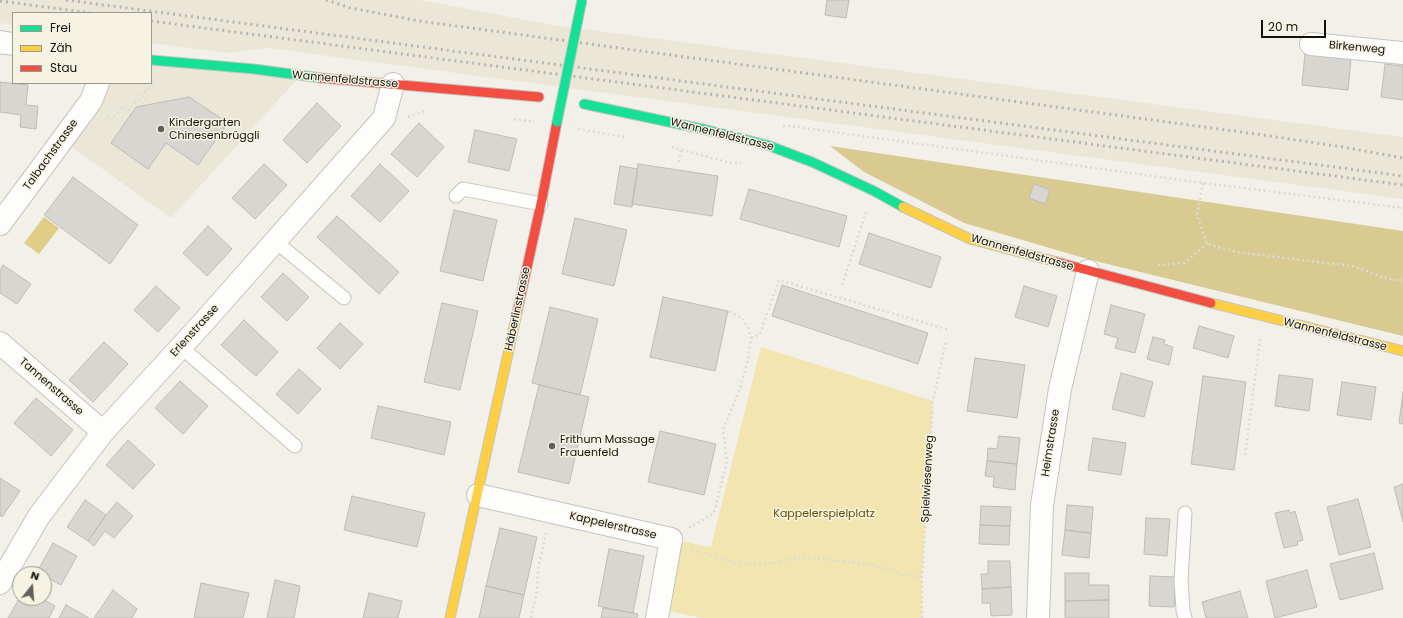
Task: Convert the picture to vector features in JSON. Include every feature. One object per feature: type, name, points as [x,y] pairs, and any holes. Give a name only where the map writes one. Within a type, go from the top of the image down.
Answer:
[{"type":"street","name":"Häberlinstrasse","points":[[450,618],[541,204],[582,0]]},
{"type":"street","points":[[0,42],[12,44]]},
{"type":"street","name":"Birkenweg","points":[[1311,44],[1403,53]]},
{"type":"street","name":"Wannenfeldstrasse","points":[[152,60],[254,68],[300,76],[539,97]]},
{"type":"street","name":"Talbachstrasse","points":[[0,224],[91,101],[98,84]]},
{"type":"street","name":"Erlenstrasse","points":[[0,583],[39,516],[102,432],[181,347],[384,118],[393,84]]},
{"type":"street","name":"Wannenfeldstrasse","points":[[584,104],[707,130],[768,146],[812,162],[970,239],[1247,314],[1403,352]]},
{"type":"street","name":"Heimstrasse","points":[[1038,618],[1042,505],[1060,389],[1088,271]]},
{"type":"street","name":"Tannenstrasse","points":[[0,343],[102,432]]},
{"type":"street","name":"Kappelerstrasse","points":[[478,494],[671,539],[657,618]]},
{"type":"lane","points":[[456,196],[463,189],[541,204]]},
{"type":"lane","points":[[276,240],[344,298]]},
{"type":"lane","points":[[181,347],[295,446]]},
{"type":"lane","points":[[1185,513],[1181,581],[1185,618]]},
{"type":"path","points":[[102,113],[112,120],[122,106],[129,110],[159,78]]},
{"type":"path","points":[[405,119],[430,110]]},
{"type":"path","points":[[508,118],[538,122]]},
{"type":"path","points":[[768,146],[775,129],[780,126],[790,126],[1203,183],[1403,208]]},
{"type":"path","points":[[573,128],[631,138]]},
{"type":"path","points":[[669,146],[730,163],[743,162]]},
{"type":"path","points":[[679,162],[681,149]]},
{"type":"path","points":[[1203,183],[1197,215],[1207,244],[1237,252],[1352,266],[1392,280],[1403,280]]},
{"type":"path","points":[[842,285],[874,191]]},
{"type":"path","points":[[751,338],[760,334],[779,280],[949,330]]},
{"type":"path","points":[[671,539],[714,514],[727,461],[723,430],[740,388],[748,360],[751,338],[748,327],[742,318],[728,311]]},
{"type":"path","points":[[1245,455],[1261,339],[1254,337]]},
{"type":"path","name":"Spielwiesenweg","points":[[922,618],[922,577],[933,401],[946,341]]},
{"type":"path","points":[[531,618],[537,591],[538,569],[551,511]]},
{"type":"path","points":[[671,539],[690,549],[735,563],[767,564],[801,557],[875,565],[905,575],[922,577]]},
{"type":"shaded area","points":[[0,0],[420,0],[553,25],[1403,137],[1403,199],[268,48],[227,53],[152,43],[152,12],[12,12],[12,25],[0,23]]},
{"type":"shaded area","name":"Kindergarten Chinesenbrüggli","points":[[152,60],[300,76],[171,218],[62,140],[97,84],[152,84]]},
{"type":"shaded area","points":[[830,146],[1403,231],[1403,336],[1091,260],[964,223],[864,172]]},
{"type":"shaded area","points":[[44,217],[59,228],[39,254],[24,243]]},
{"type":"green space","name":"Kappelerspielplatz","points":[[761,347],[933,401],[922,577],[922,618],[702,618],[659,609],[671,539],[711,547]]},
{"type":"building","points":[[827,0],[849,0],[846,18],[825,15]]},
{"type":"building","points":[[1305,53],[1351,59],[1348,90],[1302,85]]},
{"type":"building","points":[[1385,64],[1403,66],[1403,100],[1381,97]]},
{"type":"building","points":[[0,82],[28,85],[26,105],[38,106],[36,129],[20,127],[21,115],[0,112]]},
{"type":"building","points":[[189,97],[228,123],[198,165],[166,143],[148,169],[111,143],[136,107]]},
{"type":"building","points":[[317,103],[341,126],[307,163],[283,140]]},
{"type":"building","points":[[419,123],[444,147],[417,177],[391,154]]},
{"type":"building","points":[[475,130],[517,139],[509,171],[468,162]]},
{"type":"building","points":[[264,164],[287,185],[255,219],[232,198]]},
{"type":"building","points":[[380,164],[409,191],[380,222],[351,196]]},
{"type":"building","points":[[638,164],[718,176],[712,216],[632,204]]},
{"type":"building","points":[[620,166],[638,169],[632,207],[614,204]]},
{"type":"building","points":[[73,177],[138,225],[110,264],[44,215]]},
{"type":"building","points":[[1034,184],[1050,190],[1045,204],[1029,198]]},
{"type":"building","points":[[749,189],[847,216],[839,247],[740,219]]},
{"type":"building","points":[[454,210],[497,220],[483,281],[440,271]]},
{"type":"building","points":[[337,216],[399,272],[379,294],[317,237]]},
{"type":"building","points":[[575,218],[627,230],[614,286],[562,274]]},
{"type":"building","points":[[208,226],[232,249],[207,276],[183,253]]},
{"type":"building","points":[[869,233],[941,257],[931,288],[859,264]]},
{"type":"building","points":[[3,265],[31,284],[17,304],[0,293],[0,270]]},
{"type":"building","points":[[283,273],[309,297],[287,321],[261,297]]},
{"type":"building","points":[[782,285],[928,333],[918,364],[772,316]]},
{"type":"building","points":[[156,286],[180,308],[158,332],[134,310]]},
{"type":"building","points":[[1024,286],[1057,296],[1048,327],[1015,317]]},
{"type":"building","points":[[663,297],[728,311],[715,371],[650,357]]},
{"type":"building","points":[[442,303],[478,311],[460,390],[424,382]]},
{"type":"building","points":[[1111,305],[1145,314],[1135,353],[1115,348],[1118,338],[1104,334]]},
{"type":"building","points":[[550,307],[598,319],[580,395],[532,383]]},
{"type":"building","points":[[244,320],[278,352],[256,376],[221,345]]},
{"type":"building","points":[[340,323],[363,344],[340,369],[317,348]]},
{"type":"building","points":[[1199,326],[1234,336],[1228,358],[1193,348]]},
{"type":"building","points":[[1153,337],[1165,340],[1164,344],[1173,347],[1169,365],[1147,359]]},
{"type":"building","points":[[104,342],[128,364],[93,402],[69,380]]},
{"type":"building","points":[[975,358],[1025,365],[1017,418],[967,411]]},
{"type":"building","points":[[299,369],[321,389],[298,414],[276,394]]},
{"type":"building","points":[[1121,373],[1153,382],[1144,417],[1112,409]]},
{"type":"building","points":[[1279,375],[1313,379],[1309,411],[1275,406]]},
{"type":"building","points":[[1203,376],[1246,382],[1234,470],[1191,464]]},
{"type":"building","points":[[180,381],[208,406],[183,434],[155,408]]},
{"type":"building","points":[[1342,382],[1376,387],[1371,420],[1337,415]]},
{"type":"building","points":[[539,385],[589,397],[569,484],[518,472]]},
{"type":"building","points":[[1403,392],[1403,424],[1399,423]]},
{"type":"building","points":[[36,398],[73,430],[51,456],[14,423]]},
{"type":"building","points":[[378,406],[451,422],[444,455],[371,438]]},
{"type":"building","points":[[660,431],[716,444],[704,495],[648,482]]},
{"type":"building","points":[[999,436],[1020,438],[1017,464],[987,461],[988,448],[997,449]]},
{"type":"building","points":[[1093,438],[1126,443],[1121,475],[1088,470]]},
{"type":"building","points":[[128,440],[155,465],[133,489],[106,465]]},
{"type":"building","points":[[987,461],[1017,464],[1015,490],[993,487],[994,477],[985,476]]},
{"type":"building","points":[[0,478],[20,491],[2,517],[0,515]]},
{"type":"building","points":[[1403,484],[1403,522],[1394,487]]},
{"type":"building","points":[[352,496],[425,513],[417,547],[344,530]]},
{"type":"building","points":[[1358,499],[1371,547],[1339,555],[1327,507]]},
{"type":"building","points":[[85,500],[106,515],[88,541],[67,527]]},
{"type":"building","points":[[117,502],[133,516],[114,538],[105,531],[94,546],[88,541]]},
{"type":"building","points":[[1067,505],[1093,507],[1091,533],[1065,530]]},
{"type":"building","points":[[981,506],[1011,507],[1010,526],[980,525]]},
{"type":"building","points":[[1289,510],[1290,513],[1295,511],[1303,540],[1297,542],[1298,545],[1284,548],[1275,513]]},
{"type":"building","points":[[1146,518],[1170,519],[1167,556],[1144,554]]},
{"type":"building","points":[[980,525],[1010,526],[1009,545],[979,544]]},
{"type":"building","points":[[500,528],[537,537],[524,595],[486,586]]},
{"type":"building","points":[[1065,530],[1091,533],[1089,558],[1062,555]]},
{"type":"building","points":[[53,543],[77,556],[61,585],[52,580],[52,566],[40,566]]},
{"type":"building","points":[[609,549],[644,556],[633,613],[598,606]]},
{"type":"building","points":[[1374,553],[1383,589],[1340,600],[1330,564]]},
{"type":"building","points":[[988,561],[1010,561],[1011,587],[982,589],[981,574],[988,574]]},
{"type":"building","points":[[1307,570],[1317,607],[1275,618],[1266,581]]},
{"type":"building","points":[[1065,573],[1089,573],[1089,585],[1109,585],[1109,600],[1065,601]]},
{"type":"building","points":[[1150,576],[1176,577],[1174,607],[1149,606]]},
{"type":"building","points":[[275,580],[300,586],[294,618],[267,618]]},
{"type":"building","points":[[201,583],[249,593],[243,618],[194,618]]},
{"type":"building","points":[[486,586],[524,595],[519,618],[479,618]]},
{"type":"building","points":[[1011,587],[1012,615],[991,616],[990,603],[982,603],[982,589]]},
{"type":"building","points":[[113,590],[137,609],[132,618],[94,618]]},
{"type":"building","points":[[1240,591],[1248,618],[1206,618],[1202,602]]},
{"type":"building","points":[[369,593],[402,601],[398,618],[363,618]]},
{"type":"building","points":[[1109,600],[1109,618],[1065,618],[1065,601]]},
{"type":"building","points":[[52,604],[55,606],[49,618],[8,618],[15,606],[52,606]]},
{"type":"building","points":[[66,605],[89,618],[59,618]]},
{"type":"building","points":[[603,608],[638,614],[637,618],[601,618]]},
{"type":"railway","points":[[66,0],[1403,176]]},
{"type":"railway","points":[[326,0],[351,8],[419,21],[1256,134],[1403,158]]},
{"type":"railway","points":[[0,1],[83,12]]},
{"type":"railway","points":[[152,21],[1403,185]]},
{"type":"traffic: fast","points":[[557,122],[582,0]]},
{"type":"traffic: fast","points":[[152,60],[254,69],[321,78]]},
{"type":"traffic: fast","points":[[584,104],[707,130],[767,145],[812,162],[874,191],[903,207]]},
{"type":"traffic: slow","points":[[903,207],[970,239],[1057,262]]},
{"type":"traffic: slow","points":[[1211,303],[1403,351]]},
{"type":"traffic: slow","points":[[450,618],[517,313]]},
{"type":"traffic: jam","points":[[321,78],[539,97]]},
{"type":"traffic: jam","points":[[517,313],[557,122]]},
{"type":"traffic: jam","points":[[1057,262],[1211,303]]},
{"type":"place","name":"Kindergarten Chinesenbrüggli","points":[[161,129]]},
{"type":"place","name":"Frithum Massage Frauenfeld","points":[[552,446]]}]
